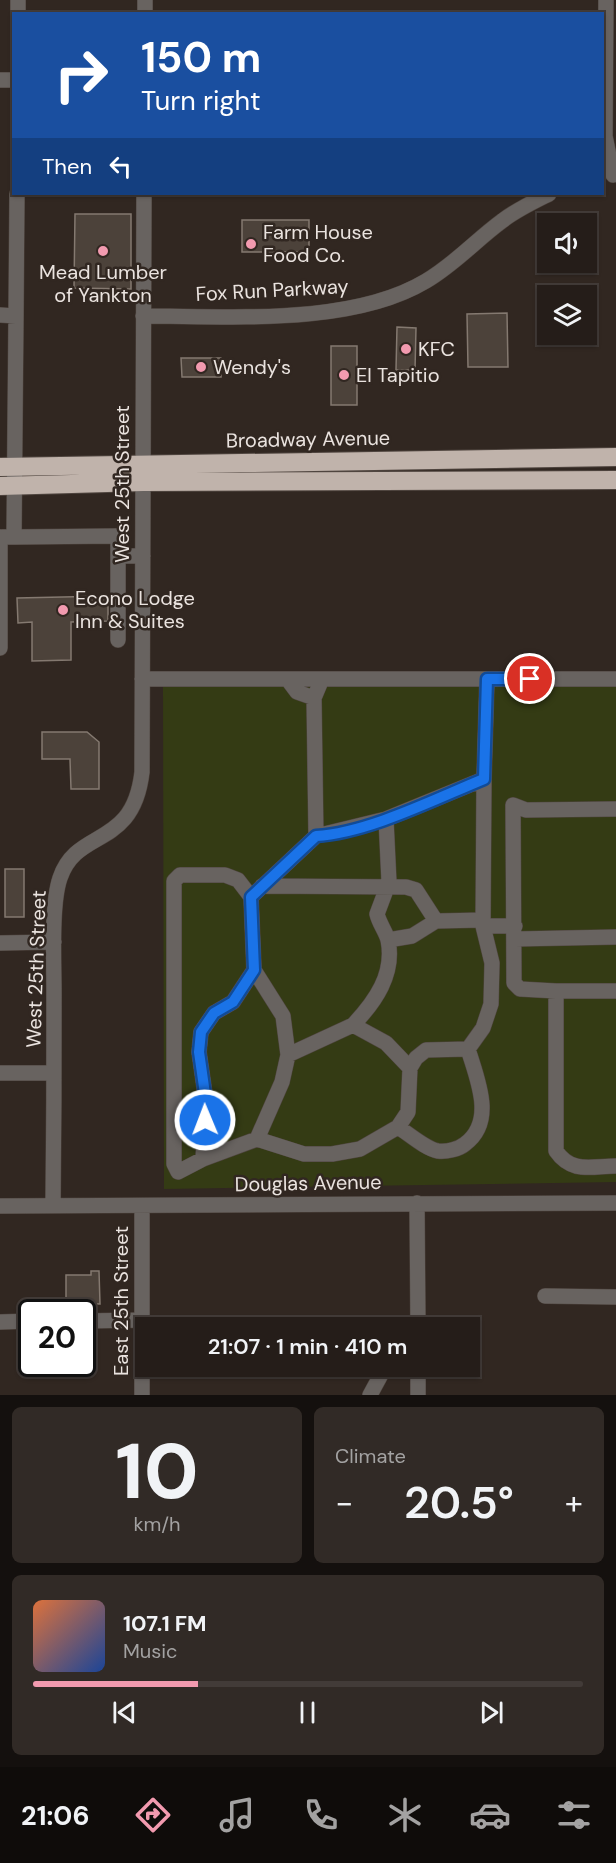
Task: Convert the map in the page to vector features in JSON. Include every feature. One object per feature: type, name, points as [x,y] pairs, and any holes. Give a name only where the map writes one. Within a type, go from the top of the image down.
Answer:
[{"type":"highway","name":"Broadway Avenue","points":[[7,486],[143,473],[616,457]]},
{"type":"highway","name":"Broadway Avenue","points":[[7,467],[143,473],[616,480]]},
{"type":"street","points":[[606,0],[605,136],[611,175]]},
{"type":"street","points":[[0,648],[7,486],[8,351],[16,316],[17,195]]},
{"type":"street","name":"West 25th Street","points":[[53,1206],[54,942],[59,880],[64,868],[82,848],[110,833],[125,820],[136,801],[142,772],[144,195]]},
{"type":"street","name":"Fox Run Parkway","points":[[143,316],[289,314],[348,308],[385,299],[404,293],[444,270],[500,222],[547,195]]},
{"type":"street","points":[[0,315],[16,316]]},
{"type":"street","points":[[5,537],[118,536],[118,640]]},
{"type":"street","points":[[118,556],[143,556]]},
{"type":"street","points":[[142,679],[616,679]]},
{"type":"street","points":[[316,836],[314,698],[322,679]]},
{"type":"street","points":[[468,1049],[483,1028],[491,1004],[492,963],[483,923],[487,679]]},
{"type":"street","points":[[288,680],[297,692],[314,698]]},
{"type":"street","points":[[203,1159],[206,1101],[199,1052],[201,1032],[214,1013],[233,1002],[254,970],[256,891],[316,836],[328,835],[386,819],[484,779]]},
{"type":"street","points":[[616,809],[526,810],[513,805],[514,983],[520,989],[616,991]]},
{"type":"street","points":[[288,1055],[353,1025],[375,1002],[383,984],[387,967],[388,940],[377,914],[389,882],[386,819]]},
{"type":"street","points":[[436,921],[416,890],[386,888],[256,891],[225,875],[180,875],[174,881],[174,1164],[178,1172],[203,1159],[257,1139],[304,1154],[332,1154],[360,1149],[398,1127],[408,1112],[410,1068],[426,1050],[468,1049]]},
{"type":"street","points":[[388,940],[412,936],[436,921],[483,923],[515,932],[616,937]]},
{"type":"street","points":[[0,943],[54,942]]},
{"type":"street","points":[[254,970],[283,1016],[288,1055],[282,1082],[257,1139]]},
{"type":"street","points":[[555,991],[555,1151],[564,1163],[575,1167],[616,1166]]},
{"type":"street","points":[[353,1025],[386,1043],[410,1068]]},
{"type":"street","points":[[398,1127],[437,1151],[460,1149],[472,1139],[483,1116],[481,1090],[468,1049]]},
{"type":"street","points":[[0,1073],[54,1073]]},
{"type":"street","points":[[417,1203],[418,1317]]},
{"type":"street","name":"Douglas Avenue","points":[[0,1206],[616,1203]]},
{"type":"street","name":"East 25th Street","points":[[142,1207],[142,1317]]},
{"type":"street","points":[[545,1296],[616,1298]]},
{"type":"street","points":[[96,1321],[135,1320]]},
{"type":"street","points":[[0,1322],[18,1322]]},
{"type":"street","name":"East 25th Street","points":[[142,1377],[142,1395]]},
{"type":"street","points":[[370,1395],[380,1377]]},
{"type":"street","points":[[418,1377],[418,1395]]},
{"type":"green space","points":[[163,679],[616,679],[616,1182],[164,1189]]},
{"type":"building","name":"Mead Lumber of Yankton","points":[[75,214],[131,214],[131,289],[74,288]]},
{"type":"building","points":[[242,220],[309,220],[309,252],[242,252]]},
{"type":"building","points":[[507,313],[508,367],[468,367],[467,314]]},
{"type":"building","name":"KFC","points":[[397,327],[416,328],[415,370],[396,370]]},
{"type":"building","name":"El Tapitio","points":[[331,346],[357,346],[357,405],[331,405]]},
{"type":"building","name":"Wendy's","points":[[181,358],[221,358],[221,377],[182,377]]},
{"type":"building","name":"Econo Lodge Inn & Suites","points":[[108,596],[108,621],[71,622],[71,660],[32,661],[32,622],[18,623],[17,598]]},
{"type":"building","points":[[42,732],[87,732],[99,742],[99,789],[71,789],[70,759],[42,759]]},
{"type":"building","points":[[5,869],[24,869],[24,917],[5,917]]},
{"type":"building","points":[[91,1271],[99,1271],[100,1304],[96,1304],[96,1299],[66,1299],[66,1275],[91,1275]]},
{"type":"place","name":"Farm House Food Co.","points":[[251,244]]},
{"type":"place","name":"Mead Lumber of Yankton","points":[[103,251]]},
{"type":"place","name":"KFC","points":[[406,349]]},
{"type":"place","name":"Wendy's","points":[[201,367]]},
{"type":"place","name":"El Tapitio","points":[[344,375]]},
{"type":"place","name":"Econo Lodge Inn & Suites","points":[[63,610]]},
{"type":"route","points":[[205,1120],[206,1101],[199,1052],[201,1032],[214,1013],[233,1002],[254,970],[251,897],[316,836],[328,835],[386,819],[484,779],[487,679],[530,679]]}]
